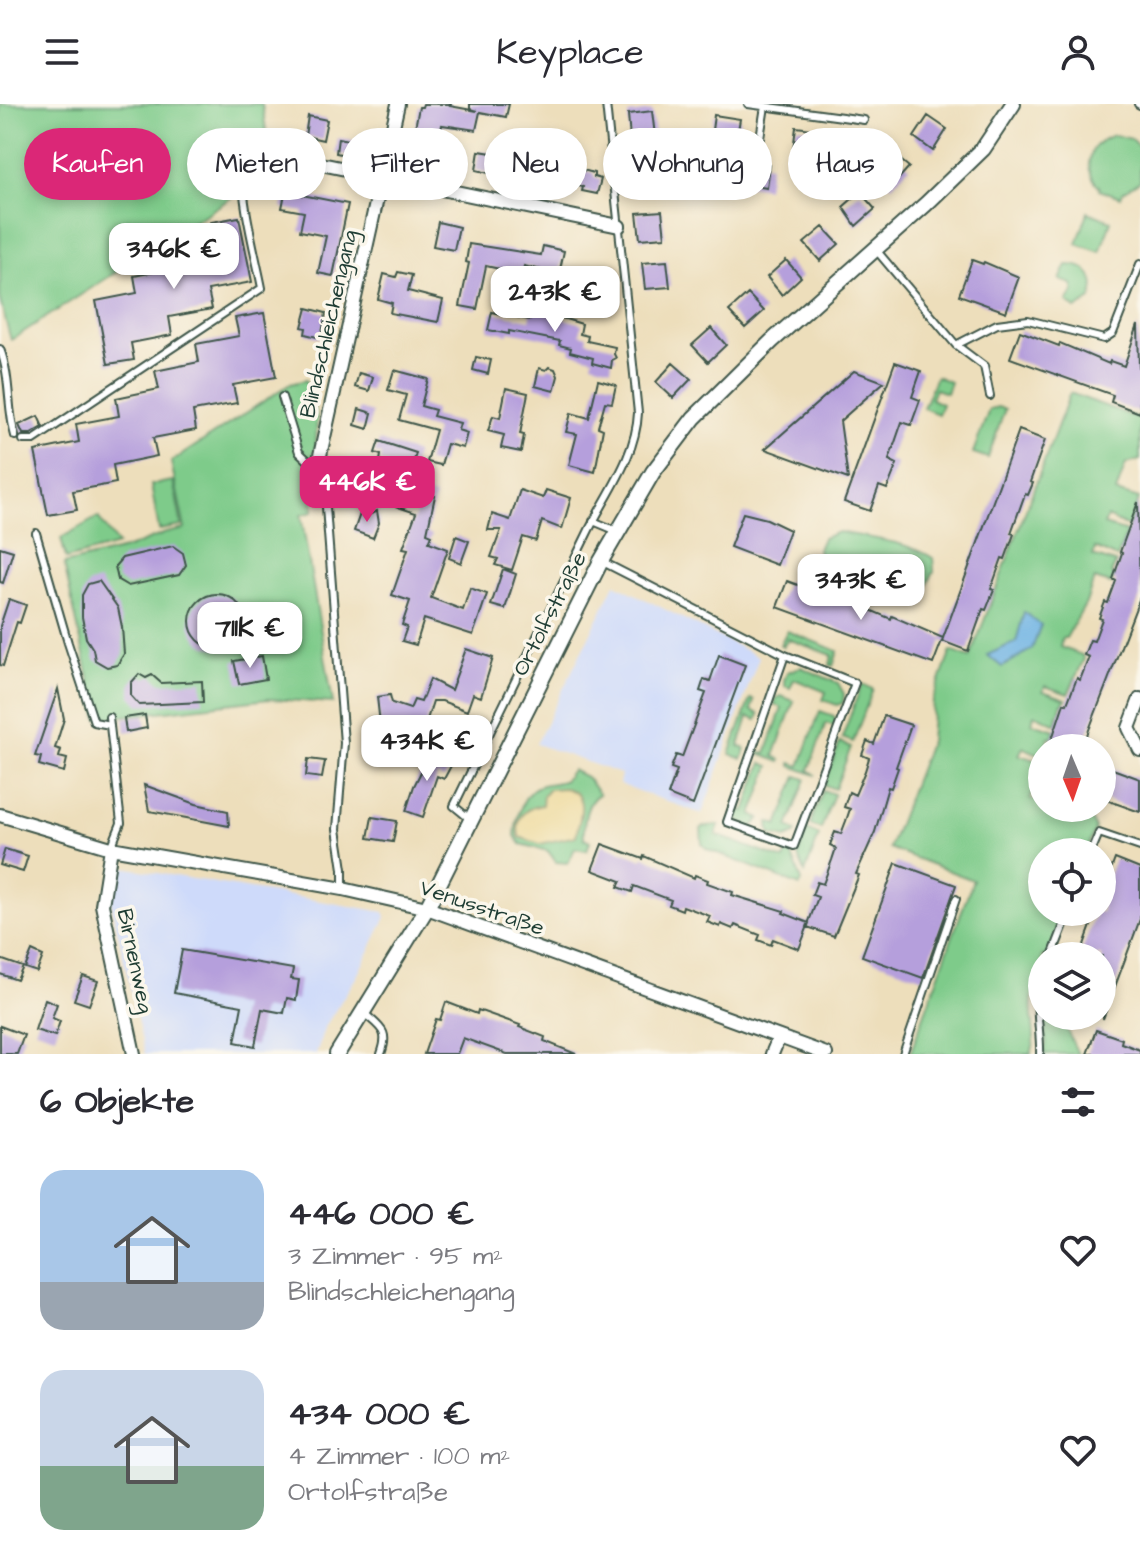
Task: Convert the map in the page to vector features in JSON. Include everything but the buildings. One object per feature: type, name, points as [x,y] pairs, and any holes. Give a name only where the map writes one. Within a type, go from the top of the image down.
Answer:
[{"type":"street","name":"Blindschleichengang","points":[[393,128],[398,104]]},
{"type":"street","name":"Ortolfstraße","points":[[337,1054],[427,908],[601,561],[653,472],[694,418],[772,341],[983,149],[1013,104]]},
{"type":"street","points":[[468,195],[619,226]]},
{"type":"street","name":"Blindschleichengang","points":[[317,469],[378,200]]},
{"type":"street","points":[[1140,699],[1129,728],[1140,750]]},
{"type":"street","points":[[0,815],[111,848]]},
{"type":"street","name":"Venusstraße","points":[[111,848],[343,889],[427,908],[826,1054]]},
{"type":"street","name":"Birnenweg","points":[[111,848],[102,905],[134,1054]]},
{"type":"street","points":[[772,1054],[779,1037]]},
{"type":"lane","points":[[471,820],[454,806],[593,521],[632,449],[637,431],[638,413],[606,104]]},
{"type":"lane","points":[[748,104],[864,120]]},
{"type":"lane","points":[[762,128],[765,106]]},
{"type":"lane","points":[[23,440],[34,440],[262,288],[246,200]]},
{"type":"lane","points":[[875,250],[956,345],[984,366],[990,396]]},
{"type":"lane","points":[[956,345],[997,324],[1028,320],[1104,339],[1113,333],[1140,264]]},
{"type":"lane","points":[[0,349],[5,361],[15,436]]},
{"type":"lane","points":[[282,397],[299,452],[317,469]]},
{"type":"lane","name":"Blindschleichengang","points":[[317,469],[326,507],[344,743],[337,829],[343,889]]},
{"type":"lane","points":[[593,521],[617,531]]},
{"type":"lane","points":[[36,533],[94,722],[110,721],[121,823],[111,848]]},
{"type":"lane","points":[[601,561],[785,655],[855,683],[794,846],[727,822],[785,655]]},
{"type":"lane","points":[[1097,838],[1099,833],[1114,838]]},
{"type":"lane","points":[[1116,839],[1140,847]]},
{"type":"lane","points":[[903,1054],[956,899]]},
{"type":"lane","points":[[363,1012],[383,1031],[386,1039],[381,1054]]},
{"type":"lane","points":[[1040,1030],[1040,1054]]},
{"type":"shaded area","points":[[615,584],[759,657],[702,814],[619,784],[621,774],[536,744]]},
{"type":"shaded area","points":[[117,866],[384,912],[386,917],[357,976],[326,1025],[316,1054],[145,1054],[112,907],[110,884]]},
{"type":"green space","points":[[0,104],[262,104],[266,128],[187,128],[187,200],[228,200],[11,340],[0,301]]},
{"type":"green space","points":[[1115,135],[1131,139],[1140,148],[1140,181],[1123,192],[1121,197],[1099,190],[1089,164],[1090,156],[1099,143]]},
{"type":"green space","points":[[1088,212],[1111,221],[1100,252],[1077,244]]},
{"type":"green space","points":[[1067,265],[1086,270],[1094,285],[1091,299],[1076,309],[1067,302],[1074,292],[1072,284],[1060,280]]},
{"type":"green space","points":[[936,376],[950,382],[946,393],[935,389],[931,399],[942,404],[938,414],[923,408]]},
{"type":"green space","points":[[306,380],[317,417],[313,512],[301,515],[333,703],[269,699],[98,719],[64,564],[125,549],[185,529],[171,462],[290,384]]},
{"type":"green space","points":[[1070,393],[1140,419],[1140,460],[1126,464],[1116,492],[1139,499],[1128,527],[1107,517],[1104,525],[1127,532],[1117,558],[1095,548],[1093,556],[1116,563],[1111,574],[1114,576],[1111,584],[1094,579],[1086,603],[1066,638],[1062,638],[1060,647],[1082,655],[1084,659],[1068,694],[1045,686],[1043,691],[1066,699],[1061,705],[1056,724],[1034,714],[1032,723],[1055,730],[1053,734],[1028,734],[1028,749],[1023,747],[1019,755],[1028,758],[1028,822],[1092,822],[1095,829],[1091,838],[1028,838],[1028,926],[1059,926],[1053,942],[1028,942],[1028,1030],[1033,1030],[1034,1041],[1031,1054],[910,1054],[973,880],[889,848],[930,741],[933,700],[951,651],[970,658]]},
{"type":"green space","points":[[997,407],[1005,409],[988,458],[973,453],[989,410]]},
{"type":"green space","points":[[173,481],[182,526],[159,530],[151,485]]},
{"type":"green space","points":[[98,517],[118,545],[66,559],[61,538]]},
{"type":"green space","points":[[838,532],[899,544],[933,558],[934,571],[926,588],[917,590],[876,573],[825,562],[818,549],[823,538]]},
{"type":"green space","points":[[787,631],[838,651],[833,666],[830,665],[832,655],[788,639],[783,647],[780,645]]},
{"type":"green space","points":[[801,667],[838,683],[844,694],[843,703],[837,705],[823,700],[826,692],[794,679],[790,688],[785,686],[787,672]]},
{"type":"green space","points":[[862,684],[873,689],[853,742],[842,738]]},
{"type":"green space","points":[[781,696],[794,701],[774,756],[780,762],[756,753],[766,753],[782,708],[774,704],[776,698]]},
{"type":"green space","points":[[750,699],[754,700],[751,710],[759,714],[757,720],[748,717],[739,746],[746,749],[742,759],[730,754]]},
{"type":"green space","points":[[820,711],[834,716],[836,720],[834,726],[826,723],[809,770],[816,775],[791,766],[791,763],[800,766]]},
{"type":"green space","points":[[840,742],[851,747],[835,789],[824,785]]},
{"type":"green space","points":[[762,763],[770,766],[752,815],[760,819],[752,827],[739,821],[735,815],[736,808],[745,811]]},
{"type":"green space","points":[[572,770],[586,777],[599,794],[588,807],[585,819],[584,838],[590,841],[587,850],[575,848],[568,863],[556,862],[548,851],[521,844],[515,836],[517,822],[524,800],[533,789],[565,780]]},
{"type":"green space","points":[[797,776],[806,779],[788,827],[796,831],[795,834],[786,838],[770,834],[769,822],[778,825]]},
{"type":"green space","points":[[823,790],[834,794],[821,829],[810,825]]},
{"type":"green space","points":[[719,825],[716,835],[784,860],[788,852],[791,853],[802,881],[800,886],[707,849],[702,844],[701,829]]},
{"type":"green space","points":[[807,830],[819,835],[805,873],[798,856]]},
{"type":"green space","points":[[1045,1030],[1067,1030],[1078,1054],[1043,1054]]},
{"type":"sand","points":[[564,788],[577,795],[580,801],[581,814],[576,836],[540,844],[519,837],[518,824],[522,815],[530,808],[542,805],[543,796],[549,789]]},
{"type":"water","points":[[1024,612],[1041,625],[1032,649],[1002,667],[987,655],[1016,642]]}]
